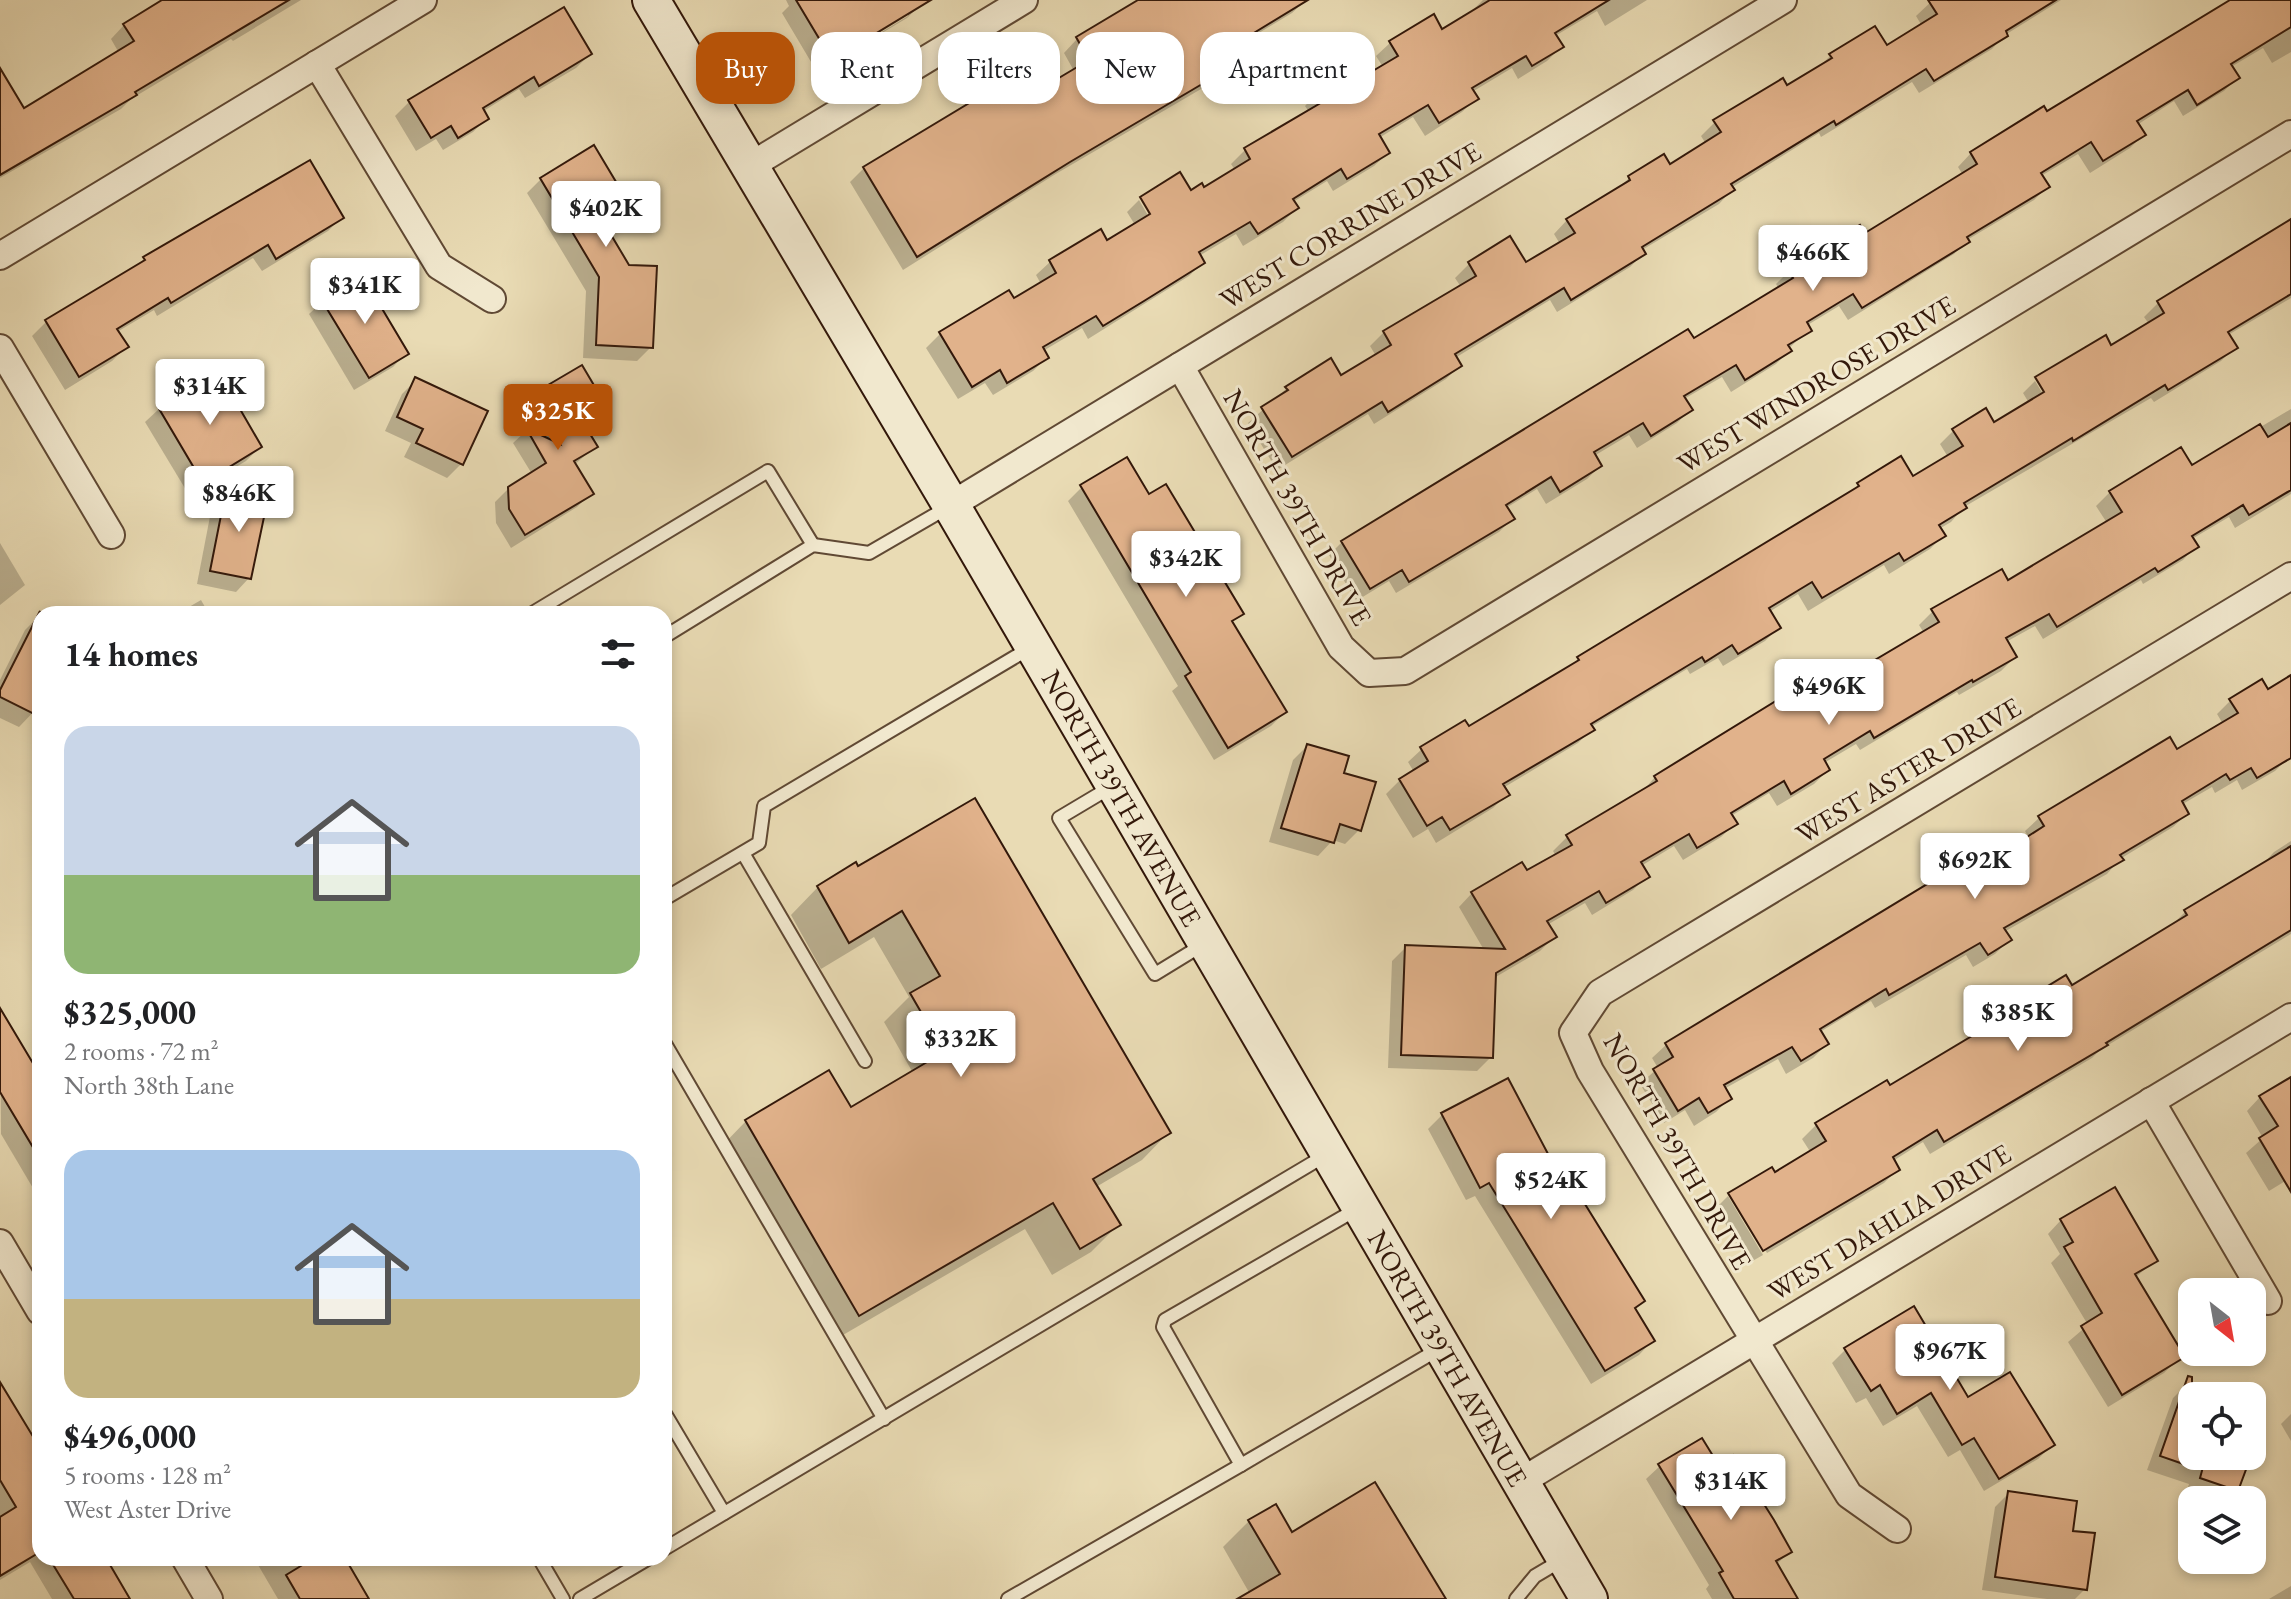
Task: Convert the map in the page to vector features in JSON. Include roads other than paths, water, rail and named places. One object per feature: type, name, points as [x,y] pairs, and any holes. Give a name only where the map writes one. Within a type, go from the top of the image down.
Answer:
[{"type":"street","points":[[0,256],[423,0]]},
{"type":"street","name":"NORTH 39TH AVENUE","points":[[651,0],[1034,646],[1589,1599]]},
{"type":"street","name":"WEST CORRINE DRIVE","points":[[951,505],[1783,0]]},
{"type":"street","points":[[750,166],[1008,4]]},
{"type":"street","points":[[317,64],[439,266],[492,299]]},
{"type":"street","name":"WEST WINDROSE DRIVE","points":[[1369,673],[1405,671],[2291,134]]},
{"type":"street","points":[[0,348],[111,535]]},
{"type":"street","name":"NORTH 39TH DRIVE","points":[[1180,366],[1341,647],[1369,673]]},
{"type":"street","name":"WEST ASTER DRIVE","points":[[1573,1033],[1600,993],[2291,576]]},
{"type":"street","name":"WEST DAHLIA DRIVE","points":[[1520,1482],[2291,1017]]},
{"type":"street","name":"NORTH 39TH DRIVE","points":[[1573,1033],[1590,1071],[1849,1495],[1897,1529]]},
{"type":"street","points":[[2151,1101],[2268,1301]]},
{"type":"street","points":[[0,1243],[32,1297]]},
{"type":"street","points":[[190,1566],[209,1599]]},
{"type":"lane","points":[[544,606],[768,471],[813,545]]},
{"type":"lane","points":[[672,632],[813,545],[869,553],[951,505]]},
{"type":"lane","points":[[672,894],[759,843],[764,806],[1034,646]]},
{"type":"lane","points":[[1114,785],[1059,818],[1155,974],[1206,943]]},
{"type":"lane","points":[[743,853],[865,1061]]},
{"type":"lane","points":[[672,1056],[884,1419]]},
{"type":"lane","points":[[672,1544],[1329,1154]]},
{"type":"lane","points":[[1241,1465],[1163,1327],[1165,1320],[1360,1207]]},
{"type":"lane","points":[[1008,1599],[1442,1347]]},
{"type":"lane","points":[[672,1425],[724,1513]]},
{"type":"lane","points":[[1516,1599],[1535,1576],[1565,1558]]},
{"type":"lane","points":[[544,1566],[563,1599]]},
{"type":"lane","points":[[580,1599],[636,1566]]}]
